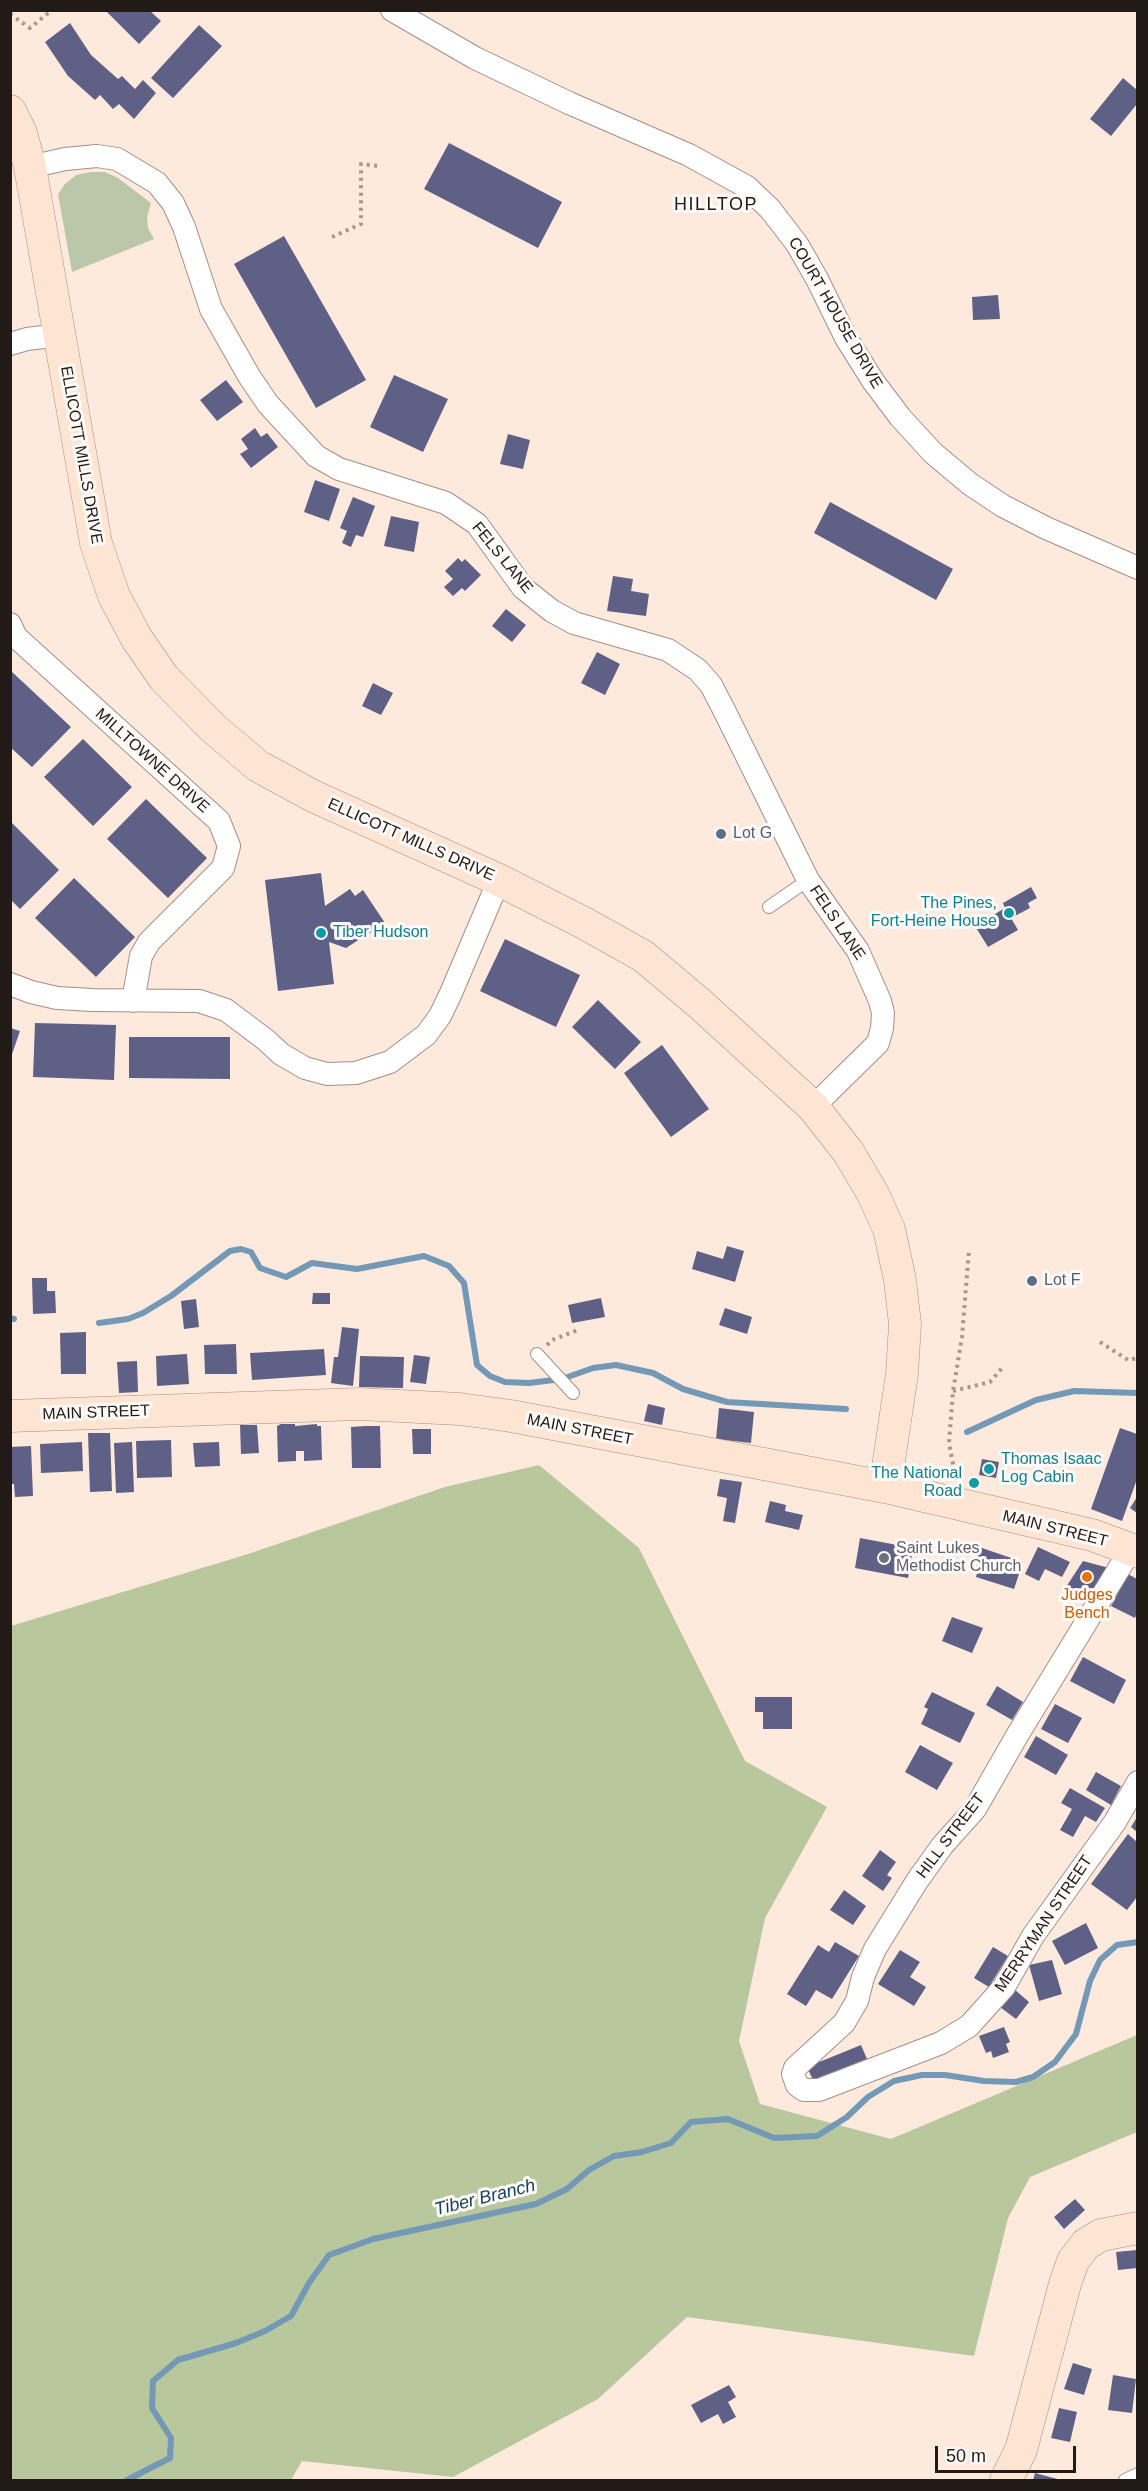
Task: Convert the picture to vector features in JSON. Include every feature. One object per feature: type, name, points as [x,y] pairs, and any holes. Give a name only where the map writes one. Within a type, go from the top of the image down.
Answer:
[{"type":"main road","name":"ELLICOTT MILLS DRIVE","points":[[10,111],[21,132],[30,167],[96,543],[114,596],[137,639],[164,678],[213,728],[258,766],[313,796],[499,880],[584,922],[643,956],[699,1003],[813,1107],[849,1153],[873,1194],[889,1229],[900,1280],[905,1324],[902,1374],[885,1487]]},
{"type":"main road","name":"MAIN STREET","points":[[10,1416],[359,1404],[460,1409],[511,1416],[885,1487],[1092,1535],[1134,1550]]},
{"type":"main road","points":[[1006,2481],[1021,2450],[1065,2284],[1073,2262],[1086,2244],[1101,2235],[1137,2228]]},
{"type":"street","name":"COURT HOUSE DRIVE","points":[[392,10],[485,63],[568,103],[688,155],[747,187],[770,209],[797,244],[846,338],[873,381],[900,417],[933,453],[970,484],[1003,506],[1046,528],[1137,568]]},
{"type":"street","name":"FELS LANE","points":[[30,167],[65,159],[97,156],[117,159],[157,183],[173,202],[184,227],[211,309],[243,366],[268,405],[315,456],[339,469],[447,503],[477,524],[523,588],[552,611],[574,623],[668,650],[698,670],[711,685],[808,880],[858,951],[883,1013],[878,1043],[813,1107]]},
{"type":"street","points":[[10,344],[27,339],[60,335]]},
{"type":"street","name":"MILLTOWNE DRIVE","points":[[12,633],[219,821],[229,846],[223,868],[149,942],[141,956],[133,1001]]},
{"type":"street","points":[[10,984],[57,998],[199,1001],[226,1011],[281,1054],[304,1068],[327,1074],[356,1073],[390,1062],[426,1035],[440,1016],[499,880]]},
{"type":"street","name":"HILL STREET","points":[[797,2085],[794,2074],[798,2062],[844,2023],[857,2001],[874,1949],[936,1855],[975,1809],[1018,1734],[1134,1550]]},
{"type":"street","name":"MERRYMAN STREET","points":[[797,2085],[804,2090],[819,2090],[941,2043],[969,2026],[1004,1987],[1033,1936],[1115,1822],[1137,1782]]},
{"type":"lane","points":[[769,907],[808,880]]},
{"type":"lane","points":[[537,1354],[573,1393]]},
{"type":"lane","points":[[1125,2481],[1137,2474]]},
{"type":"path","points":[[10,14],[30,28],[52,10]]},
{"type":"path","points":[[332,237],[361,224],[361,164],[379,166]]},
{"type":"path","points":[[951,1486],[954,1469],[949,1443],[953,1391],[962,1337],[969,1250]]},
{"type":"path","points":[[537,1354],[552,1340],[578,1330]]},
{"type":"path","points":[[1100,1342],[1128,1360],[1137,1358]]},
{"type":"path","points":[[953,1391],[990,1382],[1003,1367]]},
{"type":"green space","points":[[105,172],[118,178],[151,203],[147,217],[148,228],[154,239],[72,272],[58,194],[76,175]]},
{"type":"green space","points":[[539,1465],[639,1548],[745,1761],[827,1807],[765,1918],[739,2041],[760,2104],[891,2139],[1137,2035],[1137,2132],[1030,2177],[1008,2218],[974,2356],[687,2317],[598,2399],[453,2477],[302,2461],[291,2480],[11,2480],[11,1626],[248,1554],[445,1487]]},
{"type":"building","points":[[105,10],[149,10],[161,21],[139,44]]},
{"type":"building","points":[[70,23],[91,55],[118,79],[122,76],[135,89],[143,80],[156,93],[134,119],[119,104],[113,109],[100,95],[95,100],[68,76],[45,42]]},
{"type":"building","points":[[199,25],[222,46],[173,98],[151,78]]},
{"type":"building","points":[[1123,78],[1137,90],[1137,104],[1111,136],[1090,119]]},
{"type":"building","points":[[449,143],[562,202],[538,248],[424,189]]},
{"type":"building","points":[[284,236],[366,380],[316,408],[234,264]]},
{"type":"building","points":[[998,295],[1000,319],[973,320],[972,297]]},
{"type":"building","points":[[394,375],[448,399],[423,452],[370,427]]},
{"type":"building","points":[[226,380],[243,402],[217,421],[200,400]]},
{"type":"building","points":[[255,428],[261,437],[267,433],[278,447],[251,468],[240,454],[248,449],[241,439]]},
{"type":"building","points":[[508,434],[530,440],[523,469],[500,464]]},
{"type":"building","points":[[315,480],[340,489],[329,521],[304,512]]},
{"type":"building","points":[[353,497],[375,506],[363,537],[356,535],[351,547],[342,543],[347,531],[340,528]]},
{"type":"building","points":[[830,502],[953,569],[936,600],[814,533]]},
{"type":"building","points":[[391,516],[419,522],[414,552],[384,546]]},
{"type":"building","points":[[458,558],[462,562],[465,559],[481,575],[465,591],[462,588],[453,596],[444,587],[453,579],[445,571]]},
{"type":"building","points":[[613,576],[633,579],[631,591],[649,594],[646,616],[607,611]]},
{"type":"building","points":[[506,609],[526,625],[512,642],[492,626]]},
{"type":"building","points":[[597,652],[620,664],[605,695],[581,683]]},
{"type":"building","points":[[10,670],[71,727],[32,767],[10,747]]},
{"type":"building","points":[[373,683],[393,693],[381,715],[362,706]]},
{"type":"building","points":[[83,739],[132,787],[93,826],[44,777]]},
{"type":"building","points":[[146,799],[207,858],[168,898],[107,839]]},
{"type":"building","points":[[10,821],[59,870],[20,909],[10,899]]},
{"type":"building","name":"Tiber Hudson","points":[[321,873],[325,906],[350,889],[355,896],[363,890],[385,923],[346,948],[329,942],[334,984],[278,991],[265,880]]},
{"type":"building","points":[[74,878],[135,937],[96,977],[35,918]]},
{"type":"building","name":"The Pines, Fort-Heine House","points":[[1031,887],[1037,898],[1028,903],[1030,908],[1011,918],[1018,930],[988,947],[975,926],[1005,908],[1003,903]]},
{"type":"building","points":[[505,939],[580,975],[556,1027],[480,991]]},
{"type":"building","points":[[598,1000],[641,1042],[615,1069],[572,1027]]},
{"type":"building","points":[[35,1023],[116,1025],[114,1080],[33,1077]]},
{"type":"building","points":[[10,1028],[20,1031],[11,1057],[10,1057]]},
{"type":"building","points":[[129,1037],[230,1037],[230,1079],[129,1078]]},
{"type":"building","points":[[662,1045],[709,1109],[671,1137],[624,1073]]},
{"type":"building","points":[[727,1246],[744,1251],[735,1282],[692,1269],[697,1251],[723,1259]]},
{"type":"building","points":[[32,1278],[47,1278],[47,1291],[55,1291],[56,1313],[33,1314]]},
{"type":"building","points":[[313,1293],[330,1293],[330,1304],[312,1304]]},
{"type":"building","points":[[601,1298],[605,1317],[572,1323],[568,1305]]},
{"type":"building","points":[[196,1299],[199,1327],[184,1329],[181,1301]]},
{"type":"building","points":[[725,1308],[752,1317],[747,1334],[719,1325]]},
{"type":"building","points":[[342,1327],[359,1329],[353,1386],[331,1383],[334,1357],[338,1357]]},
{"type":"building","points":[[86,1332],[86,1374],[61,1374],[60,1333]]},
{"type":"building","points":[[236,1344],[237,1374],[205,1374],[204,1345]]},
{"type":"building","points":[[324,1349],[326,1375],[252,1380],[250,1353]]},
{"type":"building","points":[[187,1354],[189,1384],[157,1386],[156,1356]]},
{"type":"building","points":[[414,1355],[430,1357],[426,1384],[410,1382]]},
{"type":"building","points":[[360,1356],[404,1357],[403,1388],[359,1387]]},
{"type":"building","points":[[137,1361],[138,1392],[119,1393],[117,1362]]},
{"type":"building","points":[[648,1404],[665,1408],[662,1425],[644,1421]]},
{"type":"building","points":[[719,1408],[754,1412],[751,1443],[716,1439]]},
{"type":"building","points":[[281,1424],[321,1426],[322,1460],[304,1461],[304,1451],[296,1451],[296,1461],[278,1462],[277,1426]]},
{"type":"building","points":[[240,1425],[257,1425],[259,1453],[241,1454]]},
{"type":"building","points":[[380,1426],[381,1468],[352,1468],[351,1427]]},
{"type":"building","points":[[1120,1428],[1137,1434],[1137,1479],[1122,1521],[1091,1509]]},
{"type":"building","points":[[412,1429],[431,1429],[431,1454],[413,1454]]},
{"type":"building","points":[[88,1433],[110,1433],[112,1491],[90,1492]]},
{"type":"building","points":[[171,1440],[172,1477],[137,1478],[136,1441]]},
{"type":"building","points":[[82,1442],[83,1471],[41,1473],[40,1444]]},
{"type":"building","points":[[132,1442],[134,1492],[116,1493],[114,1443]]},
{"type":"building","points":[[219,1442],[220,1466],[195,1467],[193,1443]]},
{"type":"building","points":[[31,1446],[33,1496],[15,1497],[14,1484],[10,1484],[10,1447]]},
{"type":"building","name":"Thomas Isaac Log Cabin","points":[[982,1459],[999,1462],[996,1478],[979,1475]]},
{"type":"building","points":[[720,1479],[742,1482],[735,1523],[723,1521],[727,1498],[717,1496]]},
{"type":"building","points":[[1137,1497],[1137,1513],[1130,1508]]},
{"type":"building","points":[[770,1501],[786,1505],[785,1511],[803,1515],[799,1530],[765,1522]]},
{"type":"building","name":"Saint Lukes Methodist Church","points":[[860,1538],[913,1548],[908,1578],[855,1568]]},
{"type":"building","points":[[979,1547],[1023,1562],[1014,1589],[976,1577],[980,1563],[975,1561]]},
{"type":"building","points":[[1038,1547],[1070,1562],[1062,1577],[1045,1569],[1039,1581],[1025,1574]]},
{"type":"building","name":"Judges Bench","points":[[1083,1561],[1109,1568],[1087,1601],[1066,1587]]},
{"type":"building","points":[[1128,1574],[1137,1579],[1135,1618],[1111,1606]]},
{"type":"building","points":[[952,1617],[983,1628],[972,1653],[942,1641]]},
{"type":"building","points":[[1083,1657],[1126,1680],[1114,1704],[1070,1681]]},
{"type":"building","points":[[997,1686],[1023,1702],[1012,1720],[986,1705]]},
{"type":"building","points":[[932,1692],[975,1713],[960,1743],[921,1724],[928,1709],[924,1707]]},
{"type":"building","points":[[755,1697],[792,1697],[792,1729],[763,1729],[763,1712],[755,1712]]},
{"type":"building","points":[[1055,1704],[1082,1718],[1068,1743],[1041,1729]]},
{"type":"building","points":[[1036,1736],[1068,1755],[1056,1775],[1024,1757]]},
{"type":"building","points":[[920,1745],[953,1763],[937,1790],[905,1772]]},
{"type":"building","points":[[1096,1772],[1121,1786],[1111,1805],[1086,1790]]},
{"type":"building","points":[[1070,1788],[1105,1808],[1096,1822],[1085,1816],[1073,1837],[1060,1830],[1072,1809],[1061,1803]]},
{"type":"building","points":[[1137,1817],[1137,1832],[1131,1827]]},
{"type":"building","points":[[1128,1834],[1137,1842],[1137,1897],[1127,1910],[1091,1884]]},
{"type":"building","points":[[880,1850],[896,1862],[887,1875],[892,1878],[883,1891],[862,1876]]},
{"type":"building","points":[[844,1890],[866,1906],[853,1925],[830,1910]]},
{"type":"building","points":[[1086,1923],[1098,1948],[1065,1965],[1052,1941]]},
{"type":"building","points":[[835,1942],[859,1956],[832,1999],[816,1990],[806,2006],[787,1994],[818,1945],[829,1952]]},
{"type":"building","points":[[993,1947],[1008,1956],[989,1987],[974,1978]]},
{"type":"building","points":[[900,1950],[920,1962],[910,1977],[926,1987],[914,2006],[878,1984]]},
{"type":"building","points":[[1052,1960],[1062,1994],[1039,2001],[1029,1965]]},
{"type":"building","points":[[1014,1989],[1029,2002],[1016,2019],[1000,2007]]},
{"type":"building","points":[[1004,2027],[1010,2042],[1006,2044],[1009,2052],[993,2058],[991,2051],[986,2053],[979,2036]]},
{"type":"building","points":[[861,2045],[867,2059],[813,2080],[807,2067]]},
{"type":"building","points":[[1075,2199],[1085,2210],[1064,2229],[1054,2217]]},
{"type":"building","points":[[1137,2250],[1137,2268],[1118,2270],[1116,2252]]},
{"type":"building","points":[[1073,2363],[1092,2369],[1084,2395],[1064,2389]]},
{"type":"building","points":[[1113,2375],[1136,2379],[1132,2413],[1108,2410]]},
{"type":"building","points":[[729,2385],[736,2397],[728,2402],[736,2417],[723,2424],[718,2414],[701,2423],[691,2405]]},
{"type":"building","points":[[1059,2408],[1077,2412],[1070,2442],[1051,2438]]},
{"type":"building","points":[[1035,2473],[1061,2480],[1033,2480]]},
{"type":"waterway","points":[[99,1323],[128,1319],[143,1313],[171,1296],[230,1251],[241,1249],[251,1252],[260,1268],[286,1277],[312,1263],[357,1269],[424,1256],[449,1266],[464,1283],[477,1365],[490,1376],[505,1382],[529,1383],[562,1379],[593,1368],[616,1365],[653,1373],[683,1389],[727,1402],[846,1409]]},
{"type":"waterway","points":[[10,1318],[14,1319]]},
{"type":"waterway","points":[[967,1432],[1036,1400],[1074,1391],[1138,1393]]},
{"type":"waterway","name":"Tiber Branch","points":[[127,2480],[170,2458],[171,2438],[152,2408],[153,2381],[178,2360],[236,2343],[265,2331],[291,2316],[309,2283],[329,2255],[373,2239],[536,2204],[567,2189],[589,2170],[614,2156],[642,2152],[671,2143],[691,2122],[728,2119],[774,2138],[817,2136],[847,2117],[868,2097],[894,2081],[922,2075],[1016,2082],[1033,2077],[1055,2062],[1076,2034],[1090,1981],[1100,1960],[1117,1945],[1138,1942]]},
{"type":"place","name":"Lot G","points":[[721,834]]},
{"type":"place","name":"The Pines, Fort-Heine House","points":[[1009,913]]},
{"type":"place","name":"Tiber Hudson","points":[[321,933]]},
{"type":"place","name":"Lot F","points":[[1032,1281]]},
{"type":"place","name":"Thomas Isaac Log Cabin","points":[[989,1469]]},
{"type":"place","name":"The National Road","points":[[974,1483]]},
{"type":"place","name":"Saint Lukes Methodist Church","points":[[884,1558]]},
{"type":"place","name":"Judges Bench","points":[[1087,1577]]},
{"type":"district","name":"HILLTOP","points":[[716,205]]}]
